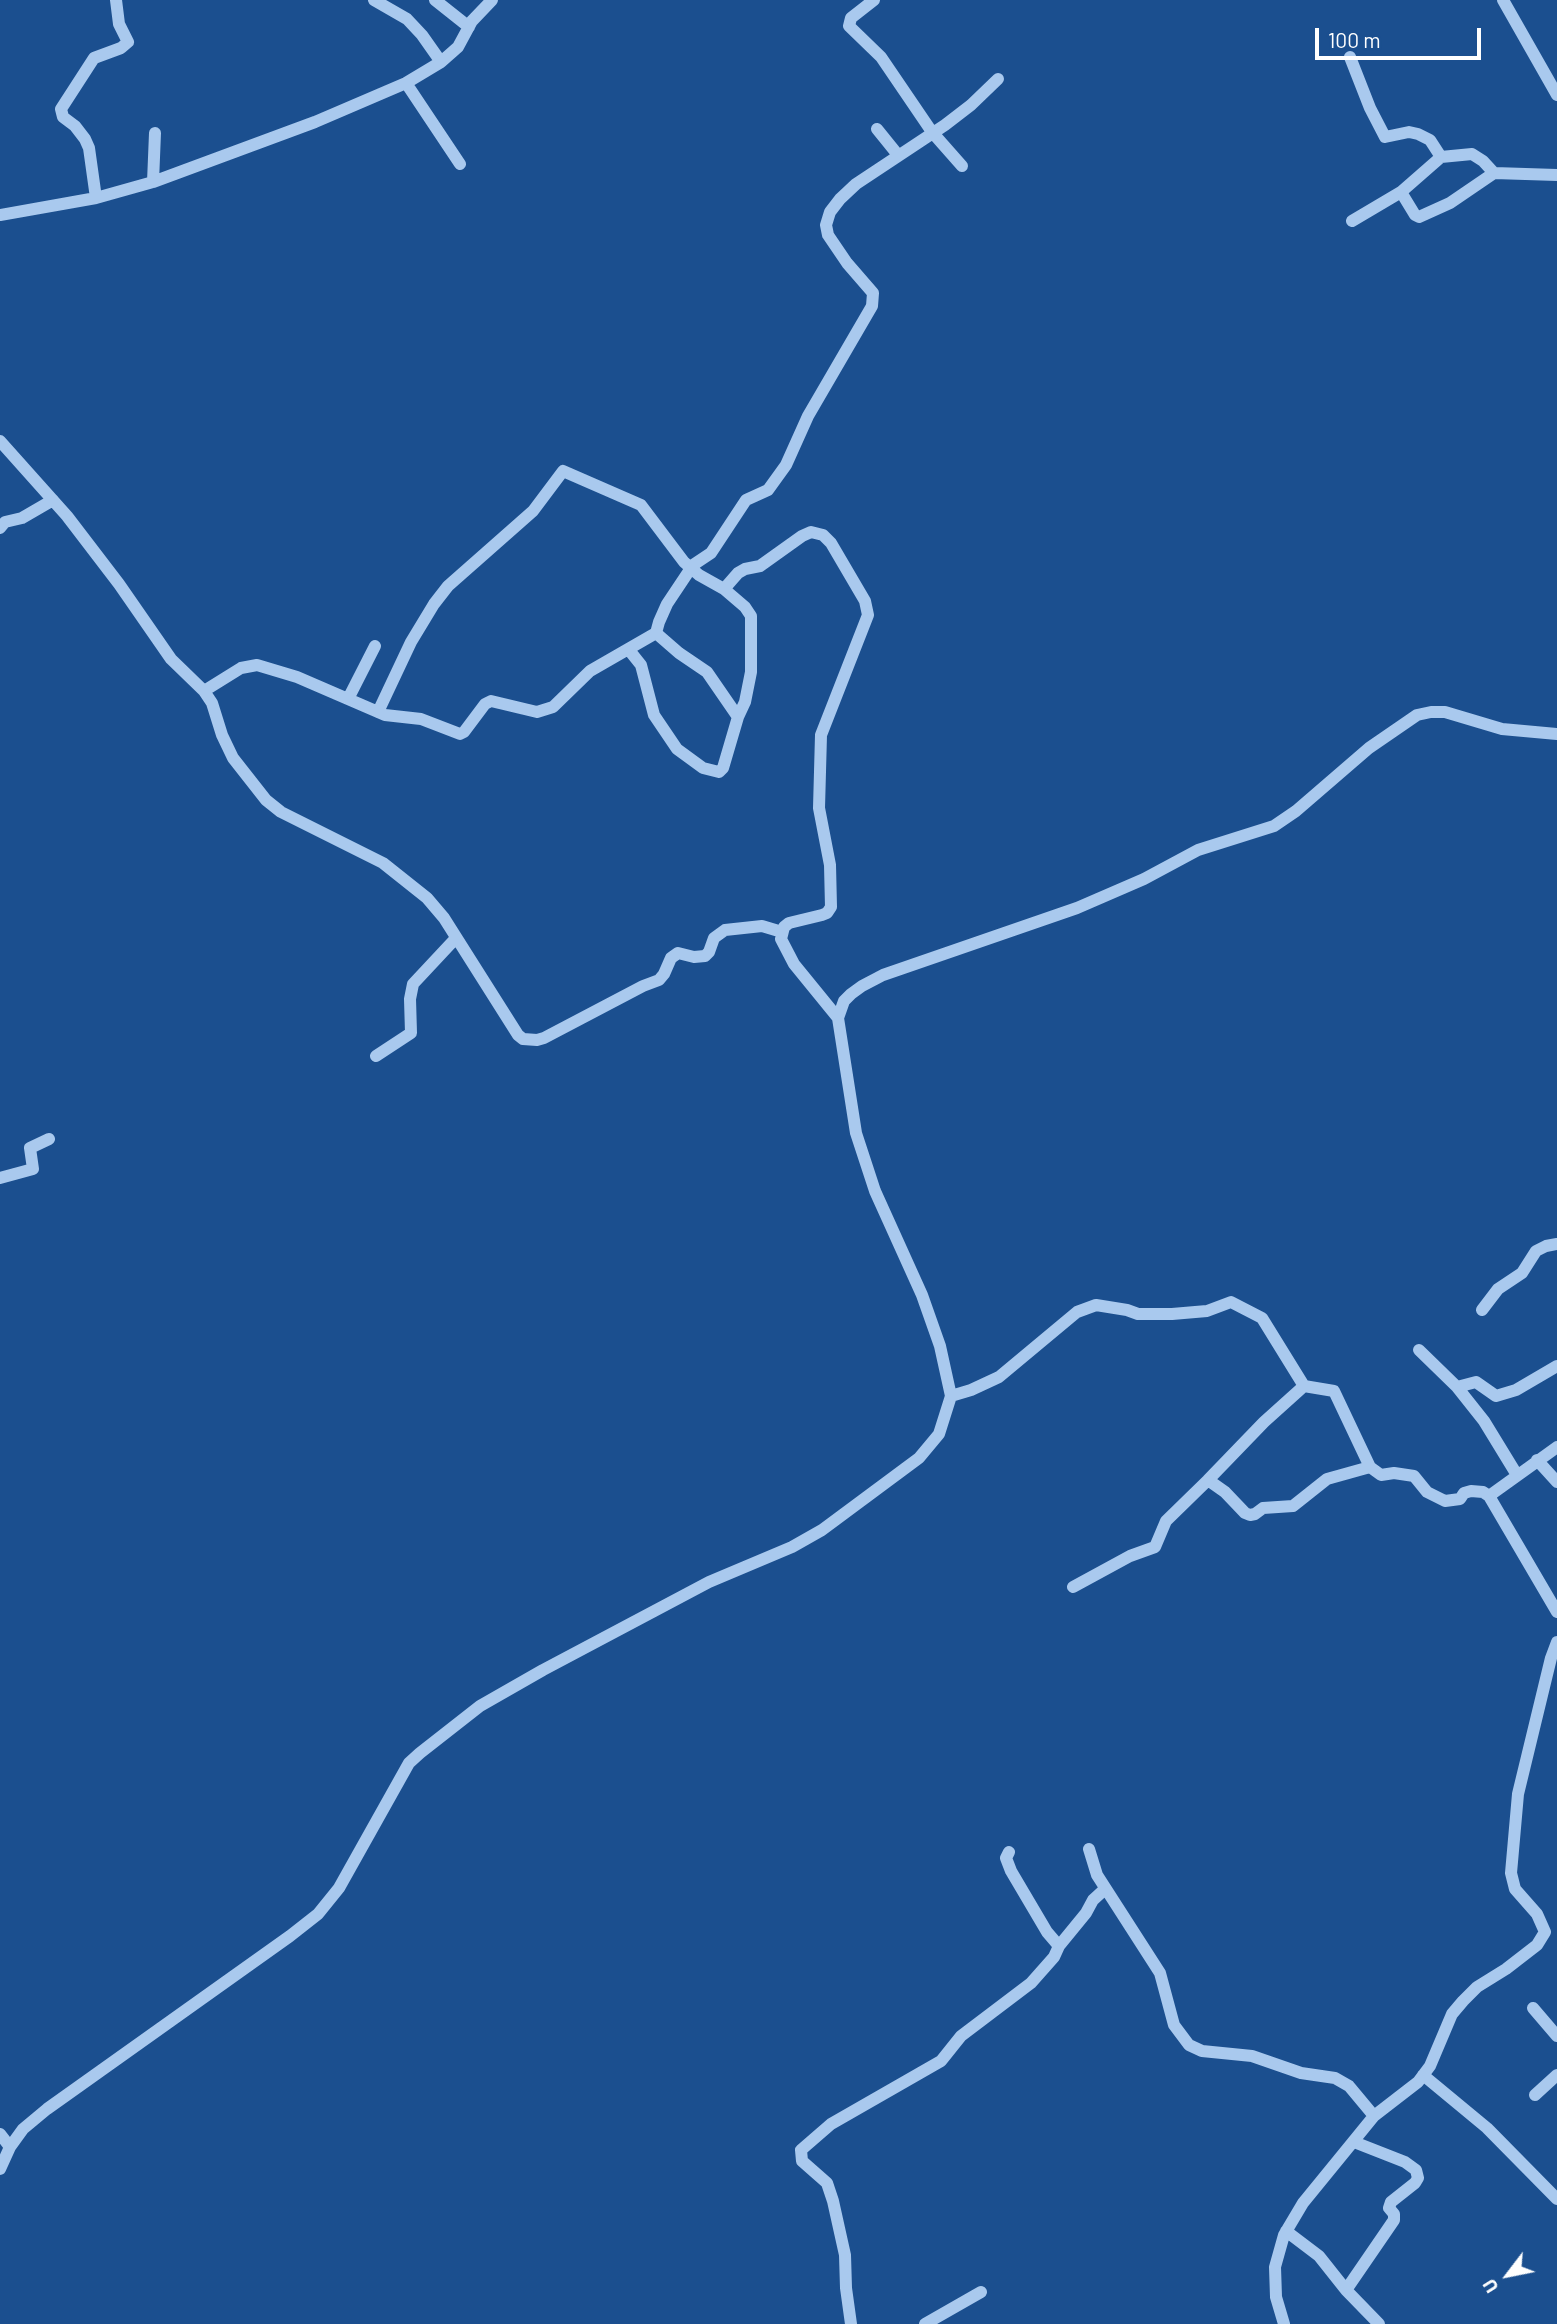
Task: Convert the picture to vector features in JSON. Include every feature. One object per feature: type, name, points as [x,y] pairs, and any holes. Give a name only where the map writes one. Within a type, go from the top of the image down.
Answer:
[{"type":"street","points":[[96,198],[85,139],[75,126],[63,117],[61,109],[94,58],[121,48],[128,42],[119,24],[116,0]]},
{"type":"street","points":[[374,0],[407,19],[441,62]]},
{"type":"street","points":[[435,0],[469,27]]},
{"type":"street","points":[[0,215],[96,198],[153,182],[315,122],[406,83],[441,62],[458,47],[469,27],[492,0]]},
{"type":"street","points":[[874,0],[851,18],[849,26],[881,57],[932,132],[962,166]]},
{"type":"street","points":[[1503,0],[1557,94]]},
{"type":"street","points":[[1350,57],[1370,108],[1385,137],[1409,132],[1418,134],[1430,140],[1441,157]]},
{"type":"street","points":[[204,691],[241,668],[257,665],[298,677],[378,712],[394,717],[421,719],[462,734],[491,701],[501,701],[537,712],[553,707],[590,671],[656,633],[667,604],[691,569],[716,546],[746,500],[768,490],[786,465],[808,416],[872,306],[873,293],[841,256],[828,235],[826,225],[830,212],[847,191],[971,105],[998,79]]},
{"type":"street","points":[[406,83],[460,164]]},
{"type":"street","points":[[877,129],[898,155]]},
{"type":"street","points":[[153,182],[155,133]]},
{"type":"street","points":[[1352,221],[1401,192],[1441,157],[1472,154],[1483,160],[1494,173]]},
{"type":"street","points":[[1401,192],[1419,217],[1450,203],[1494,173],[1557,175]]},
{"type":"street","points":[[0,441],[53,500],[119,584],[172,659],[204,691],[212,703],[233,758],[273,808],[383,863],[427,898],[523,1039],[537,1040],[659,980],[671,958],[678,953],[694,957],[705,956],[714,938],[725,930],[762,926],[782,932]]},
{"type":"street","points":[[378,712],[411,642],[434,604],[448,586],[533,511],[563,471],[641,505],[676,554],[691,569],[724,589],[749,611],[752,621],[751,672],[745,702],[722,771],[713,772],[696,764],[683,754],[659,723],[650,704],[641,665],[629,650]]},
{"type":"street","points":[[0,527],[5,522],[23,518],[53,500]]},
{"type":"street","points":[[724,589],[738,573],[760,566],[796,540],[811,532],[818,532],[831,543],[868,609],[863,629],[821,735],[819,808],[830,865],[831,907],[822,915],[789,923],[782,932],[781,939],[794,964],[838,1018]]},
{"type":"street","points":[[656,633],[707,672],[738,717]]},
{"type":"street","points":[[348,698],[374,646]]},
{"type":"street","points":[[0,2169],[10,2147],[23,2129],[47,2109],[318,1914],[339,1888],[409,1763],[419,1753],[480,1706],[543,1670],[709,1582],[792,1547],[822,1530],[919,1458],[939,1434],[951,1396],[940,1346],[922,1295],[863,1159],[856,1133],[838,1018],[844,1001],[851,994],[883,975],[1077,908],[1144,879],[1198,850],[1274,826],[1296,811],[1369,748],[1418,715],[1445,712],[1502,729],[1557,734]]},
{"type":"street","points":[[376,1056],[411,1033],[410,999],[413,985],[456,938]]},
{"type":"street","points":[[0,1178],[33,1169],[30,1148],[48,1139]]},
{"type":"street","points":[[1482,1310],[1492,1295],[1522,1273],[1536,1251],[1557,1244]]},
{"type":"street","points":[[951,1396],[999,1377],[1077,1312],[1096,1305],[1138,1314],[1172,1314],[1207,1311],[1231,1302],[1262,1318],[1304,1386],[1334,1391],[1370,1467],[1381,1475],[1414,1476],[1427,1492],[1446,1500],[1460,1499],[1464,1493],[1471,1491],[1483,1492],[1489,1496],[1557,1612]]},
{"type":"street","points":[[1419,1349],[1457,1387],[1484,1420],[1517,1475]]},
{"type":"street","points":[[1457,1387],[1476,1382],[1499,1396],[1517,1390],[1557,1366]]},
{"type":"street","points":[[1073,1587],[1130,1556],[1155,1547],[1166,1521],[1264,1422],[1304,1386]]},
{"type":"street","points":[[1489,1496],[1557,1447]]},
{"type":"street","points":[[1537,1460],[1557,1482]]},
{"type":"street","points":[[1208,1480],[1225,1492],[1245,1513],[1252,1515],[1264,1508],[1293,1506],[1327,1479],[1370,1467]]},
{"type":"street","points":[[1284,2324],[1276,2297],[1275,2267],[1286,2231],[1303,2203],[1374,2116],[1423,2075],[1430,2066],[1452,2014],[1462,2001],[1477,1987],[1537,1945],[1545,1932],[1537,1914],[1515,1889],[1511,1873],[1518,1794],[1550,1658],[1557,1642]]},
{"type":"street","points":[[1089,1849],[1097,1875],[1105,1889],[1160,1973],[1174,2025],[1189,2045],[1202,2051],[1252,2056],[1301,2073],[1335,2078],[1349,2086],[1374,2116]]},
{"type":"street","points":[[1009,1852],[1006,1858],[1011,1871],[1047,1932],[1059,1946]]},
{"type":"street","points":[[851,2324],[845,2255],[834,2202],[827,2183],[805,2165],[801,2150],[831,2124],[941,2061],[961,2036],[1031,1983],[1054,1957],[1093,1900],[1105,1889]]},
{"type":"street","points":[[1533,2008],[1557,2036]]},
{"type":"street","points":[[1423,2075],[1487,2129],[1557,2199]]},
{"type":"street","points":[[1535,2095],[1557,2075]]},
{"type":"street","points":[[0,2134],[10,2147]]},
{"type":"street","points":[[1346,2290],[1394,2220],[1394,2214],[1389,2208],[1391,2202],[1418,2178],[1416,2170],[1405,2162],[1354,2142]]},
{"type":"street","points":[[1286,2231],[1319,2256],[1346,2290],[1379,2324]]},
{"type":"street","points":[[925,2324],[981,2292]]},
{"type":"street","points":[[946,2312],[953,2324]]}]
